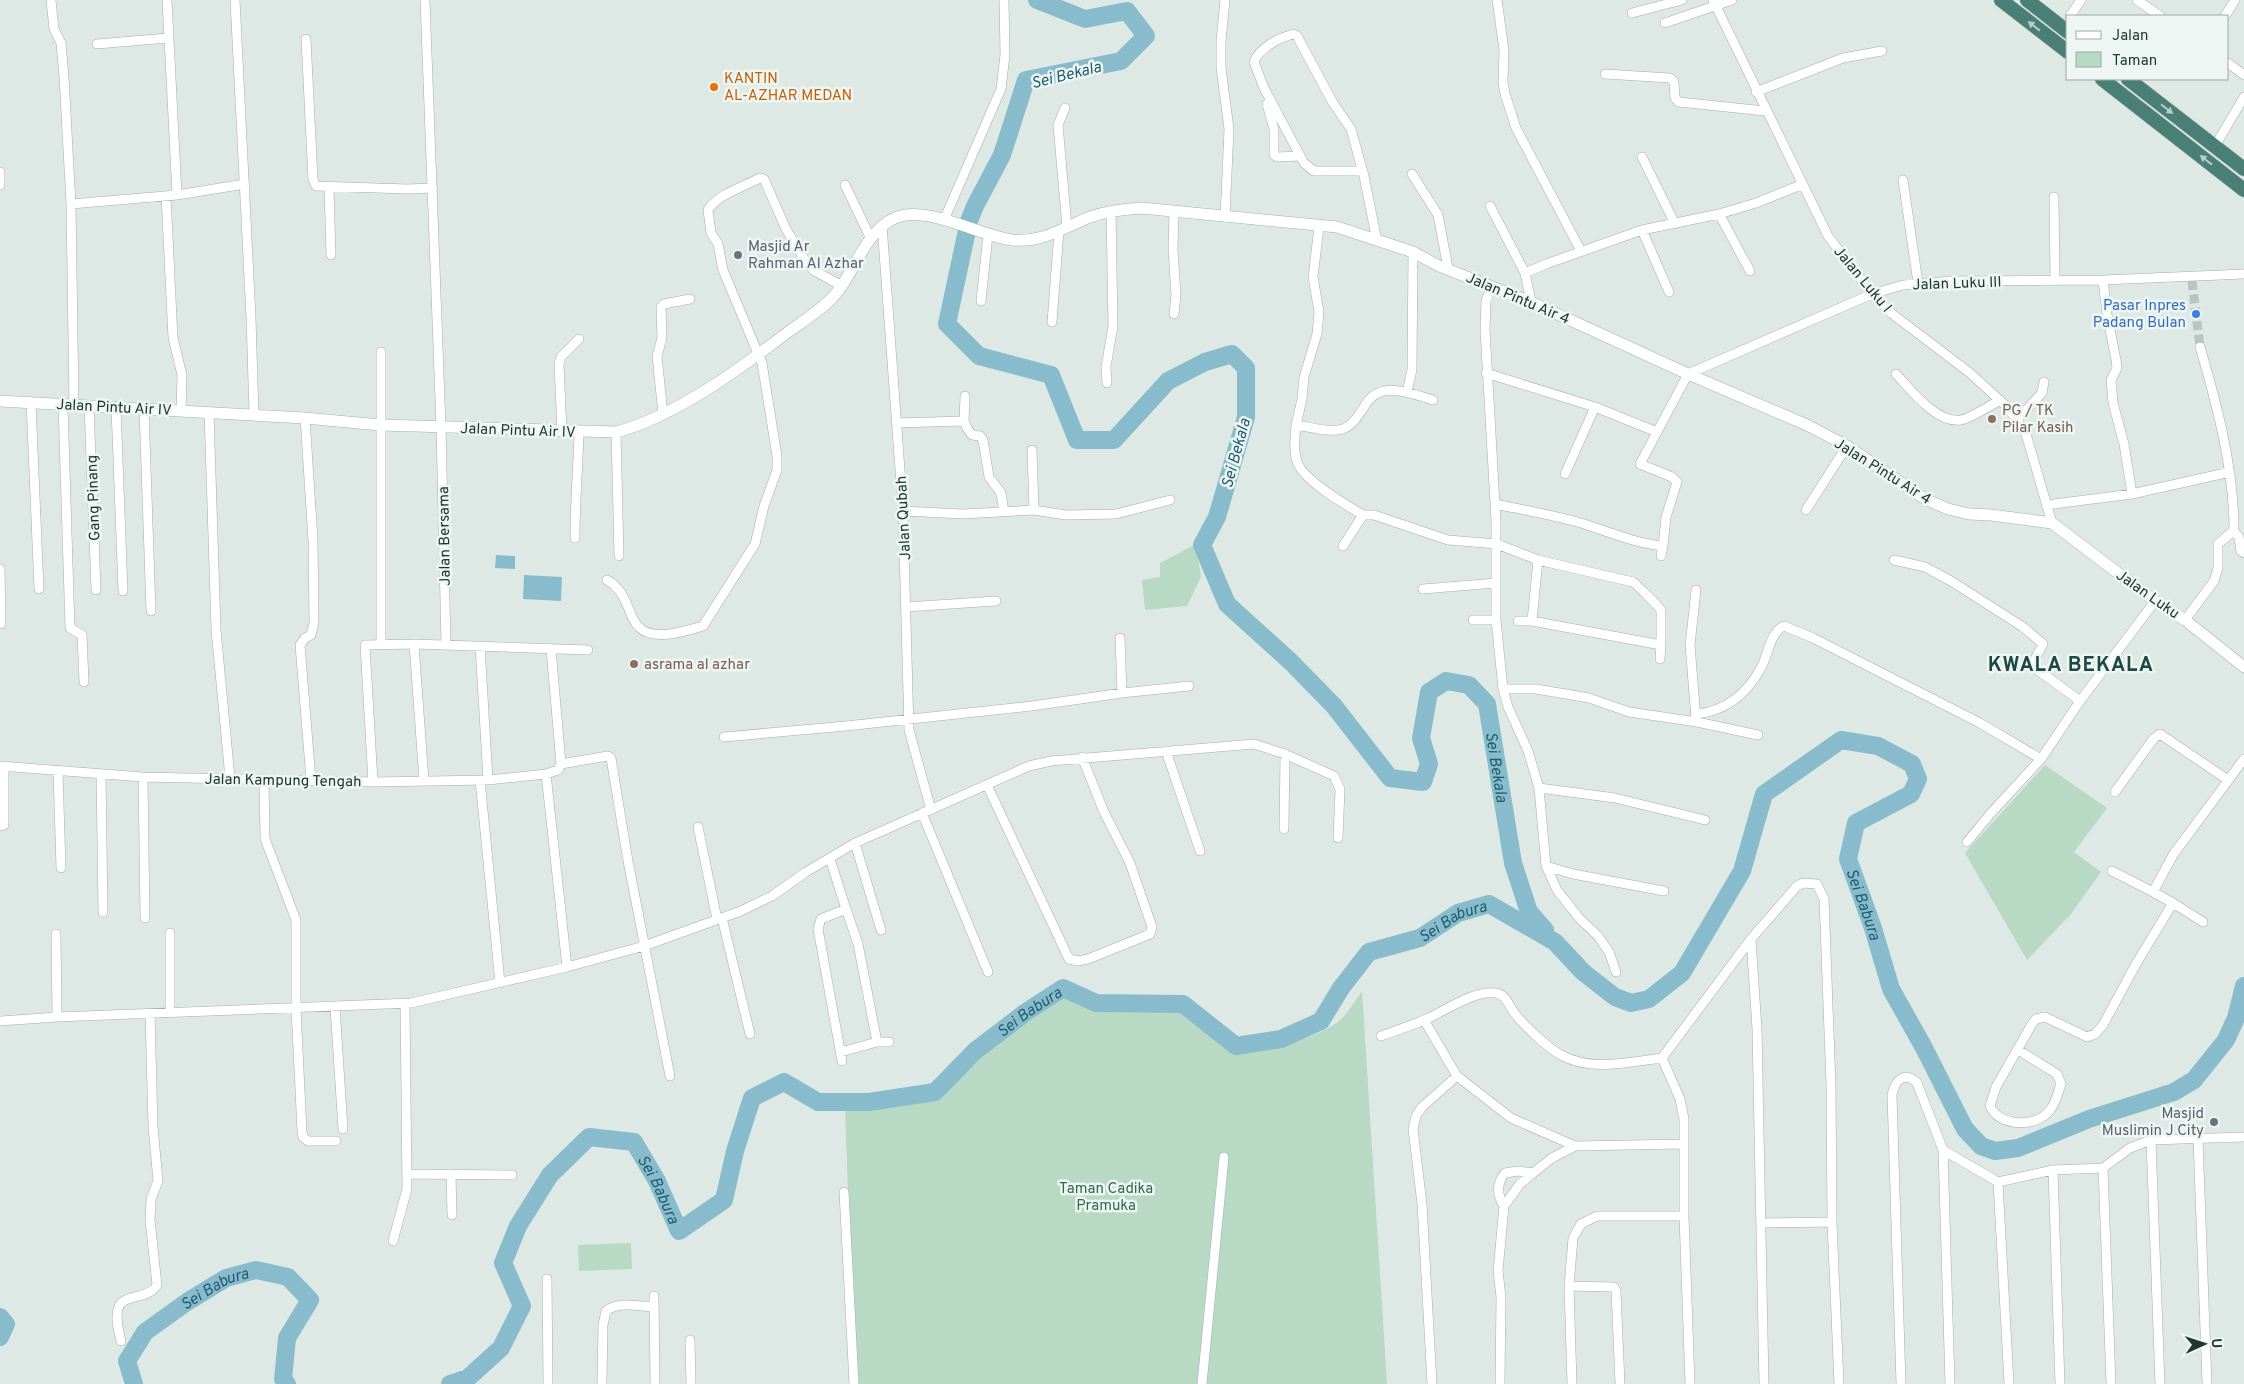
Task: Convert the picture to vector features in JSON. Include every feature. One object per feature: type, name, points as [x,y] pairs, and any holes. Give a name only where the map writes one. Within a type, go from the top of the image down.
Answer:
[{"type":"highway","points":[[2001,0],[2066,50]]},
{"type":"highway","points":[[2027,0],[2066,23]]},
{"type":"highway","points":[[2103,80],[2244,190]]},
{"type":"highway","points":[[2129,80],[2244,170]]},
{"type":"main road","name":"Jalan Pintu Air 4","points":[[956,222],[1010,240],[1032,241],[1111,211],[1142,208],[1319,227],[1337,227],[1413,252],[1531,302],[1688,374],[1807,425],[1847,446],[1925,499],[1948,509],[1968,514],[2052,523]]},
{"type":"main road","name":"Jalan Pintu Air IV","points":[[0,401],[181,410],[380,425],[562,432],[616,432],[636,427],[663,414],[759,354],[830,300],[842,286],[871,239],[882,225],[897,217],[907,215],[956,222]]},
{"type":"main road","name":"Jalan Luku","points":[[2052,523],[2155,601],[2184,620],[2244,667]]},
{"type":"street","points":[[51,0],[54,28],[61,40],[62,46],[71,204],[69,405],[70,628],[82,634],[84,682]]},
{"type":"street","points":[[167,0],[177,195]]},
{"type":"street","points":[[235,0],[245,184],[254,415]]},
{"type":"street","name":"Jalan Bersama","points":[[425,0],[441,427],[446,645]]},
{"type":"street","points":[[944,220],[1001,89],[1005,54],[1004,0]]},
{"type":"street","points":[[1225,0],[1221,41],[1221,68],[1229,129],[1225,216]]},
{"type":"street","points":[[1497,0],[1504,50],[1503,82],[1516,128],[1574,234],[1581,252]]},
{"type":"street","points":[[1632,13],[1682,0]]},
{"type":"street","points":[[1665,23],[1714,3],[1732,0]]},
{"type":"street","points":[[2072,15],[2081,0]]},
{"type":"street","points":[[2226,15],[2235,0]]},
{"type":"street","points":[[2144,2],[2159,15]]},
{"type":"street","name":"Jalan Luku I","points":[[1714,3],[1801,185],[1828,236],[1872,294],[1891,313],[1970,373],[2017,420],[2026,434],[2052,523]]},
{"type":"street","points":[[1361,171],[1314,171],[1300,156],[1264,88],[1254,62],[1255,59],[1280,38],[1293,34],[1297,36],[1333,103],[1351,129],[1361,171],[1377,241]]},
{"type":"street","points":[[97,44],[168,38]]},
{"type":"street","points":[[306,39],[313,180],[316,186],[328,188],[433,188]]},
{"type":"street","points":[[1756,92],[1843,58],[1882,52]]},
{"type":"street","points":[[2229,64],[2244,75]]},
{"type":"street","points":[[1605,74],[1670,78],[1674,82],[1675,98],[1679,102],[1766,111]]},
{"type":"street","points":[[1264,88],[1274,129],[1274,155],[1277,157],[1300,156]]},
{"type":"street","points":[[2215,146],[2244,97]]},
{"type":"street","points":[[1052,322],[1063,229],[1058,125],[1065,108]]},
{"type":"street","points":[[1642,156],[1676,224]]},
{"type":"street","points":[[0,172],[0,185]]},
{"type":"street","points":[[1412,174],[1438,215],[1448,268]]},
{"type":"street","points":[[606,580],[615,584],[634,620],[644,630],[667,636],[703,626],[755,544],[764,506],[777,470],[777,456],[759,354],[723,270],[718,244],[711,233],[708,210],[719,198],[760,178],[764,179],[786,229],[803,257],[813,270],[842,286]]},
{"type":"street","points":[[1902,180],[1918,283]]},
{"type":"street","points":[[71,204],[177,195],[245,184]]},
{"type":"street","points":[[1525,273],[1642,230],[1719,214],[1756,203],[1801,185]]},
{"type":"street","points":[[845,186],[871,239]]},
{"type":"street","points":[[328,188],[331,256]]},
{"type":"street","points":[[166,196],[172,331],[174,348],[181,371],[181,410]]},
{"type":"street","points":[[2054,197],[2055,280]]},
{"type":"street","points":[[1490,206],[1525,273],[1531,302]]},
{"type":"street","points":[[1107,383],[1106,367],[1113,326],[1111,211]]},
{"type":"street","points":[[1174,211],[1172,250],[1176,295],[1174,314]]},
{"type":"street","points":[[1719,214],[1750,271]]},
{"type":"street","name":"Jalan Qubah","points":[[882,225],[903,511],[908,719],[912,745],[931,810]]},
{"type":"street","points":[[1319,227],[1313,277],[1319,312],[1317,334],[1304,377],[1296,425],[1295,448],[1299,466],[1331,496],[1363,515],[1381,516],[1448,540],[1497,544],[1538,560],[1632,582],[1641,588],[1648,599],[1659,605],[1661,610],[1660,659]]},
{"type":"street","points":[[1642,230],[1669,292]]},
{"type":"street","points":[[981,301],[986,233]]},
{"type":"street","points":[[1407,392],[1412,370],[1413,252]]},
{"type":"street","name":"Jalan Luku III","points":[[1688,374],[1872,294],[1903,285],[1918,283],[2192,278],[2244,274]]},
{"type":"street","points":[[2103,280],[2117,368],[2111,380],[2113,403],[2124,444],[2132,494]]},
{"type":"street","points":[[1492,286],[1486,301],[1486,373],[1497,544],[1496,620],[1503,689],[1508,708],[1528,751],[1539,788],[1546,866],[1557,890],[1579,918],[1598,936],[1609,952],[1616,972]]},
{"type":"street","points":[[663,414],[657,356],[662,335],[661,307],[664,304],[690,299]]},
{"type":"street","points":[[562,432],[559,364],[562,356],[579,340]]},
{"type":"street","points":[[2200,346],[2211,384],[2230,472],[2238,535],[2241,551],[2244,553]]},
{"type":"street","points":[[380,644],[381,352]]},
{"type":"street","points":[[1486,373],[1595,407],[1657,432]]},
{"type":"street","points":[[1661,556],[1666,517],[1677,482],[1672,477],[1640,464],[1688,374]]},
{"type":"street","points":[[1896,374],[1919,399],[1947,419],[1962,420],[1999,401]]},
{"type":"street","points":[[2017,420],[2042,393],[2044,382]]},
{"type":"street","points":[[1296,425],[1335,430],[1344,428],[1357,419],[1368,398],[1375,393],[1394,390],[1433,400]]},
{"type":"street","points":[[965,396],[964,421],[969,431],[983,440],[990,480],[996,484],[1001,493],[1004,512]]},
{"type":"street","points":[[31,403],[39,589]]},
{"type":"street","name":"Gang Pinang","points":[[90,406],[96,590]]},
{"type":"street","points":[[1565,474],[1595,407]]},
{"type":"street","points":[[116,408],[123,590]]},
{"type":"street","points":[[144,409],[151,611]]},
{"type":"street","points":[[209,412],[216,630],[230,778]]},
{"type":"street","points":[[305,418],[313,540],[314,623],[311,635],[305,638],[300,645],[311,780]]},
{"type":"street","points":[[897,423],[964,421]]},
{"type":"street","points":[[575,538],[574,502],[578,468],[579,432]]},
{"type":"street","points":[[616,432],[619,556]]},
{"type":"street","points":[[1806,510],[1847,446]]},
{"type":"street","points":[[1032,450],[1034,510]]},
{"type":"street","points":[[2046,505],[2132,494],[2230,472]]},
{"type":"street","points":[[903,511],[963,514],[1034,510],[1066,515],[1116,514],[1170,500]]},
{"type":"street","points":[[1495,504],[1581,523],[1630,540],[1662,546]]},
{"type":"street","points":[[1344,546],[1363,515]]},
{"type":"street","points":[[2184,620],[2214,581],[2218,568],[2218,544],[2238,535]]},
{"type":"street","points":[[1532,621],[1538,560]]},
{"type":"street","points":[[1894,560],[1925,567],[2023,627],[2043,644],[2034,661],[2035,668],[2080,701]]},
{"type":"street","points":[[0,568],[1,624]]},
{"type":"street","points":[[1423,589],[1496,583]]},
{"type":"street","points":[[1696,590],[1690,645],[1696,718]]},
{"type":"street","points":[[906,607],[996,601]]},
{"type":"street","points":[[1967,842],[2041,759],[2080,701],[2155,601]]},
{"type":"street","points":[[1473,620],[1496,620]]},
{"type":"street","points":[[1518,621],[1532,621],[1661,645]]},
{"type":"street","points":[[1696,718],[1738,698],[1751,685],[1762,666],[1775,634],[1779,628],[1784,626],[1813,638],[1980,724],[2041,759]]},
{"type":"street","points":[[1120,638],[1122,693]]},
{"type":"street","points":[[373,782],[364,649],[367,644],[588,650]]},
{"type":"street","points":[[414,644],[424,781]]},
{"type":"street","points":[[480,646],[484,780],[500,983]]},
{"type":"street","points":[[551,649],[561,764],[608,756],[611,758],[644,946],[670,1076]]},
{"type":"street","points":[[724,737],[1032,706],[1122,693],[1189,686]]},
{"type":"street","points":[[1503,689],[1536,689],[1580,696],[1629,712],[1696,718],[1758,735]]},
{"type":"street","points":[[2115,792],[2154,738],[2160,734],[2228,780]]},
{"type":"street","points":[[0,1021],[405,1003],[567,967],[644,946],[766,899],[806,872],[855,843],[1038,763],[1082,757],[1254,744],[1285,754],[1334,776],[1338,781],[1340,789],[1338,838]]},
{"type":"street","points":[[1166,752],[1200,851]]},
{"type":"street","points":[[1284,829],[1285,754]]},
{"type":"street","points":[[987,785],[1069,960],[1078,962],[1150,934],[1152,927],[1130,863],[1104,812],[1082,757]]},
{"type":"street","points":[[2154,892],[2173,855],[2244,760]]},
{"type":"street","name":"Jalan Kampung Tengah","points":[[2,766],[58,772],[143,777],[373,782],[484,780],[546,774],[558,770],[561,764]]},
{"type":"street","points":[[0,826],[4,825],[2,766]]},
{"type":"street","points":[[58,772],[61,868]]},
{"type":"street","points":[[101,774],[103,912]]},
{"type":"street","points":[[546,774],[567,967]]},
{"type":"street","points":[[143,777],[145,918]]},
{"type":"street","points":[[264,779],[265,839],[295,915],[296,1008],[303,1137],[308,1141],[336,1141]]},
{"type":"street","points":[[1539,788],[1615,798],[1705,820]]},
{"type":"street","points":[[922,813],[988,972]]},
{"type":"street","points":[[698,827],[719,918],[750,1034]]},
{"type":"street","points":[[855,843],[881,930]]},
{"type":"street","points":[[830,859],[858,944],[877,1042]]},
{"type":"street","points":[[1546,866],[1573,874],[1664,891]]},
{"type":"street","points":[[2112,871],[2154,892],[2203,922]]},
{"type":"street","points":[[1381,1036],[1424,1020],[1478,995],[1497,993],[1506,998],[1518,1019],[1527,1028],[1560,1055],[1594,1064],[1615,1064],[1662,1058],[1751,939],[1797,886],[1807,882],[1817,884],[1824,899],[1831,1085],[1832,1222],[1839,1384]]},
{"type":"street","points":[[2018,1050],[2057,1074],[2061,1084],[2050,1111],[2038,1120],[2019,1123],[2005,1120],[1994,1113],[1990,1106],[1996,1087],[2032,1024],[2041,1016],[2087,1037],[2099,1031],[2116,1004],[2136,964],[2173,903]]},
{"type":"street","points":[[846,909],[821,919],[818,929],[842,1057],[877,1042],[889,1042]]},
{"type":"street","points":[[170,933],[170,1013]]},
{"type":"street","points":[[56,934],[57,1017]]},
{"type":"street","points":[[1751,939],[1757,1029],[1764,1384]]},
{"type":"street","points":[[393,1241],[405,1199],[407,1174],[405,1003]]},
{"type":"street","points":[[335,1007],[343,1129]]},
{"type":"street","points":[[121,1341],[117,1311],[119,1306],[128,1300],[152,1291],[156,1284],[150,1220],[150,1199],[158,1181],[153,1127],[150,1014]]},
{"type":"street","points":[[1424,1020],[1457,1076],[1511,1118],[1575,1146],[1683,1144]]},
{"type":"street","points":[[1662,1058],[1683,1108],[1684,1216],[1690,1384]]},
{"type":"street","points":[[1432,1384],[1422,1204],[1413,1130],[1416,1116],[1422,1107],[1457,1076]]},
{"type":"street","points":[[1901,1384],[1892,1095],[1894,1084],[1903,1077],[1917,1083],[1943,1150],[1950,1384]]},
{"type":"street","points":[[1943,1150],[1998,1182],[2053,1170],[2103,1168],[2130,1148],[2151,1140],[2244,1137]]},
{"type":"street","points":[[2198,1139],[2207,1384]]},
{"type":"street","points":[[2151,1140],[2160,1384]]},
{"type":"street","points":[[1500,1384],[1501,1297],[1498,1272],[1504,1206],[1520,1184],[1533,1173],[1552,1158],[1575,1146]]},
{"type":"street","points":[[1202,1384],[1224,1157]]},
{"type":"street","points":[[2103,1168],[2111,1384]]},
{"type":"street","points":[[2053,1170],[2060,1384]]},
{"type":"street","points":[[1504,1206],[1500,1200],[1498,1188],[1499,1181],[1505,1173],[1533,1173]]},
{"type":"street","points":[[407,1174],[512,1175]]},
{"type":"street","points":[[451,1174],[452,1215]]},
{"type":"street","points":[[1998,1182],[2009,1384]]},
{"type":"street","points":[[844,1192],[854,1384]]},
{"type":"street","points":[[1572,1384],[1569,1286],[1573,1238],[1577,1229],[1585,1221],[1597,1216],[1684,1216]]},
{"type":"street","points":[[1760,1223],[1832,1222]]},
{"type":"street","points":[[548,1279],[548,1384]]},
{"type":"street","points":[[1569,1286],[1614,1286],[1616,1291],[1620,1384]]},
{"type":"street","points":[[654,1296],[655,1384]]},
{"type":"street","points":[[602,1384],[603,1326],[606,1311],[612,1307],[627,1305],[653,1307]]},
{"type":"street","points":[[690,1340],[691,1384]]},
{"type":"green space","points":[[1196,544],[1201,577],[1187,606],[1145,610],[1142,580],[1160,577],[1160,563]]},
{"type":"green space","points":[[2045,765],[2107,808],[2074,852],[2101,872],[2071,914],[2027,960],[1965,853]]},
{"type":"green space","name":"Taman Cadika Pramuka","points":[[1362,991],[1387,1384],[855,1384],[845,1108],[938,1097],[994,1044],[1063,994],[1097,1009],[1183,1010],[1234,1053],[1288,1044],[1314,1035],[1338,1022],[1351,1008]]},
{"type":"green space","points":[[631,1243],[632,1269],[579,1271],[578,1245]]},
{"type":"water","points":[[496,555],[515,556],[515,569],[495,568]]},
{"type":"water","points":[[524,575],[562,577],[561,601],[523,599]]},
{"type":"waterway","name":"Sei Bekala","points":[[1037,0],[1085,19],[1127,11],[1146,36],[1121,61],[1026,80],[1002,155],[969,221],[947,324],[979,356],[1051,375],[1077,440],[1114,440],[1168,381],[1205,362],[1232,354],[1246,368],[1246,417],[1217,517],[1202,545],[1227,604],[1291,662],[1334,706],[1390,778],[1423,782],[1429,764],[1421,738],[1429,692],[1446,681],[1469,685],[1487,704],[1513,863],[1529,912],[1545,930]]},
{"type":"waterway","name":"Sei Babura","points":[[450,1384],[468,1378],[501,1348],[522,1306],[503,1263],[518,1226],[550,1175],[589,1137],[634,1142],[657,1181],[679,1231],[724,1200],[735,1151],[752,1098],[784,1082],[818,1102],[869,1102],[935,1092],[975,1051],[1026,1012],[1063,988],[1096,1003],[1183,1004],[1236,1046],[1281,1039],[1321,1021],[1341,988],[1369,952],[1420,938],[1458,913],[1489,904],[1555,942],[1583,972],[1615,997],[1631,1003],[1649,999],[1682,973],[1742,871],[1764,794],[1841,740],[1878,746],[1912,764],[1918,779],[1911,794],[1856,823],[1848,859],[1873,928],[1891,989],[1923,1046],[1965,1129],[1981,1146],[1995,1151],[2018,1148],[2089,1119],[2174,1092],[2194,1080],[2226,1040],[2236,1018],[2244,986]]},
{"type":"waterway","name":"Sei Babura","points":[[134,1384],[127,1361],[145,1332],[187,1302],[226,1278],[256,1270],[288,1277],[310,1300],[287,1338],[283,1379],[287,1384]]},
{"type":"waterway","name":"Sei Babura","points":[[0,1317],[6,1324],[0,1337]]},
{"type":"tunnel","points":[[2192,281],[2200,347]]},
{"type":"place","name":"KANTIN AL-AZHAR MEDAN","points":[[714,87]]},
{"type":"place","name":"Masjid Ar Rahman Al Azhar","points":[[738,255]]},
{"type":"place","name":"Pasar Inpres Padang Bulan","points":[[2196,314]]},
{"type":"place","name":"PG / TK Pilar Kasih","points":[[1992,419]]},
{"type":"place","name":"asrama al azhar","points":[[634,664]]},
{"type":"place","name":"Masjid Muslimin J City","points":[[2214,1122]]},
{"type":"district","name":"KWALA BEKALA","points":[[2071,664]]}]
